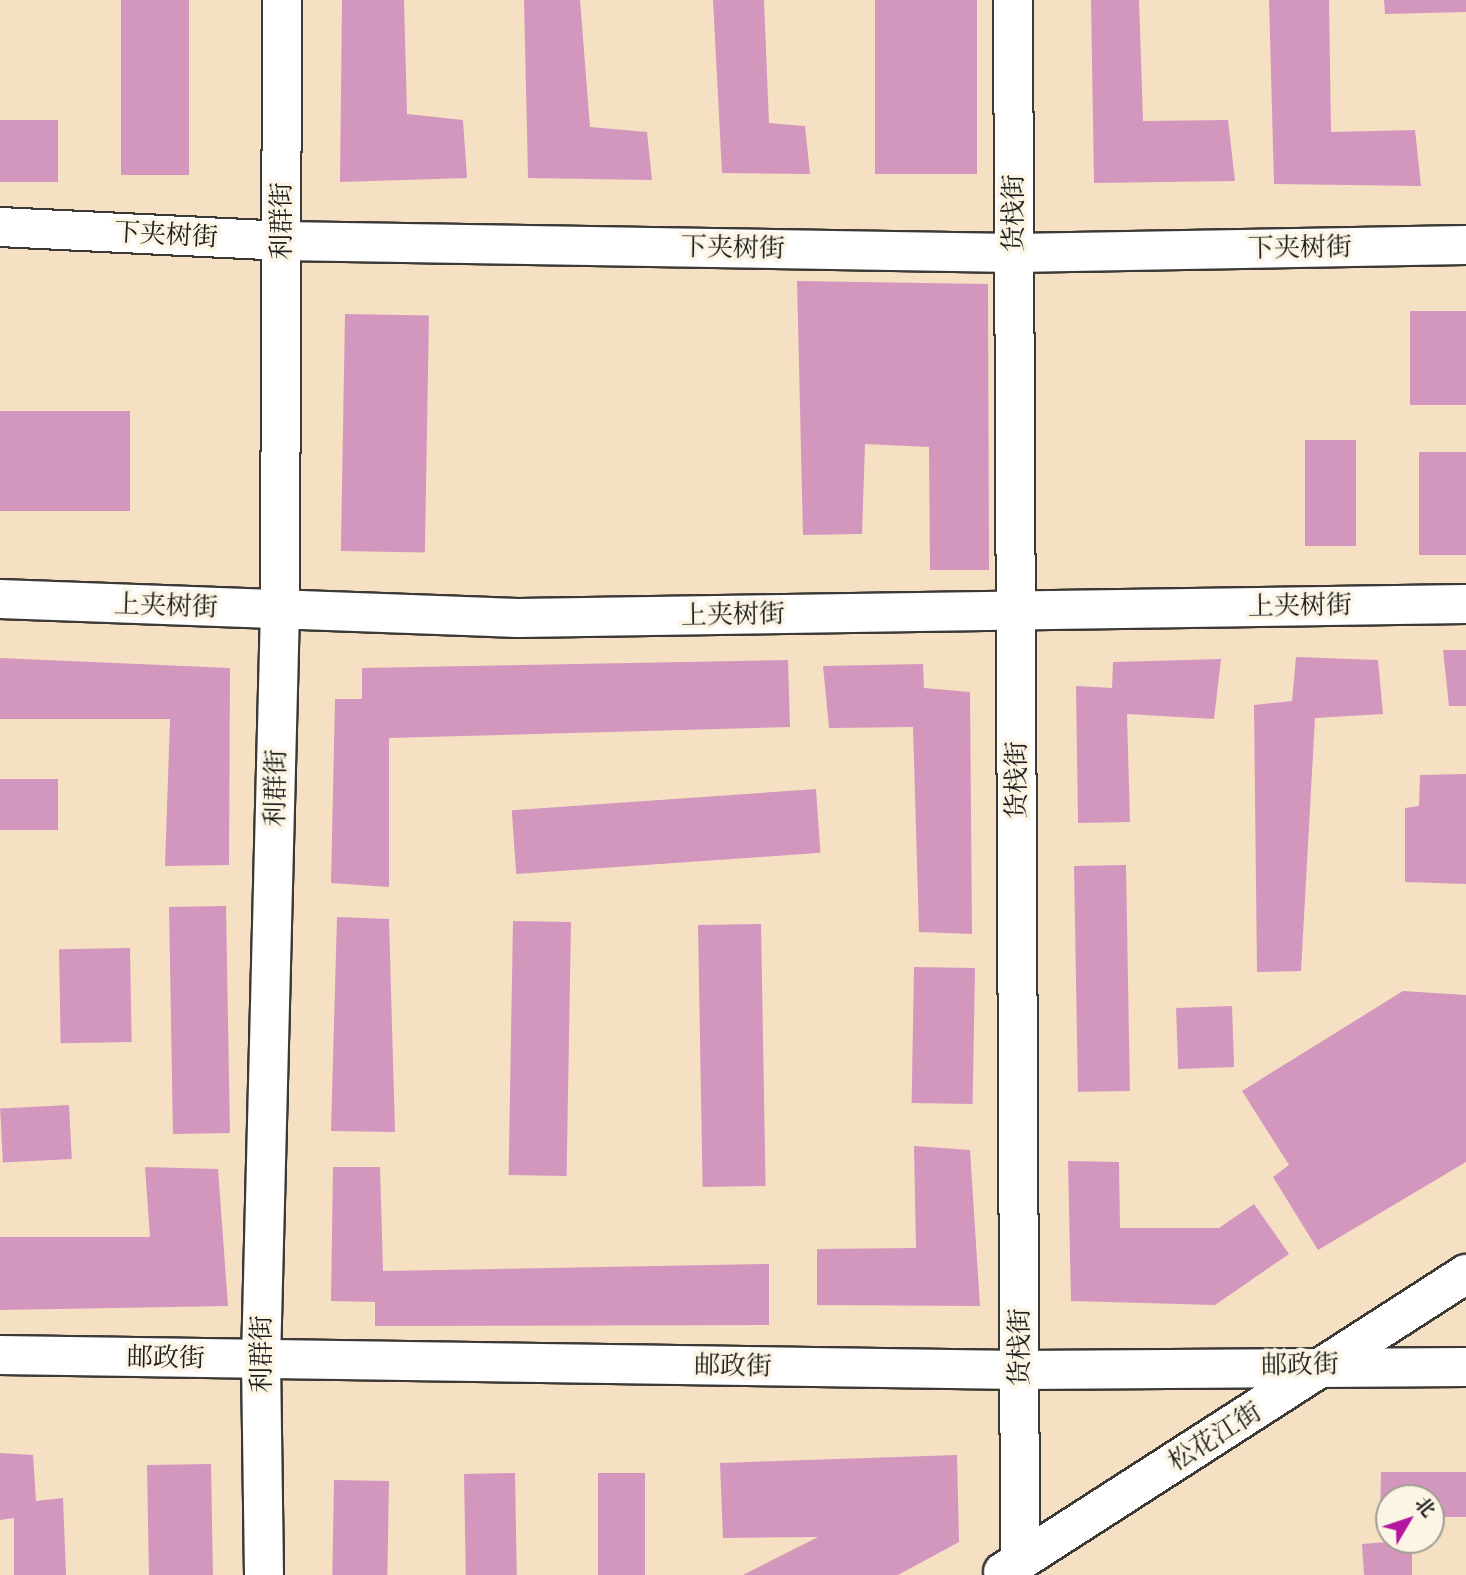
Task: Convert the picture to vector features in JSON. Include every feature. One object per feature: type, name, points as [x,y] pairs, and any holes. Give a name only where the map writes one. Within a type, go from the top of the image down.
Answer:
[{"type":"street","name":"利群街","points":[[264,1575],[261,1360],[280,610],[282,0]]},
{"type":"street","name":"货栈街","points":[[1009,1568],[1020,1370],[1013,0]]},
{"type":"street","name":"下夹树街","points":[[0,227],[282,241],[1014,253],[1466,245]]},
{"type":"street","name":"上夹树街","points":[[0,599],[518,618],[1466,604]]},
{"type":"street","name":"松花江街","points":[[1009,1568],[1330,1364],[1466,1274]]},
{"type":"street","name":"邮政街","points":[[0,1354],[1020,1370],[1330,1364],[1466,1367]]},
{"type":"building","points":[[121,0],[189,0],[189,175],[121,175]]},
{"type":"building","points":[[342,0],[404,0],[407,114],[463,120],[467,178],[340,182]]},
{"type":"building","points":[[524,0],[580,0],[590,127],[647,132],[652,180],[528,178]]},
{"type":"building","points":[[713,0],[764,0],[769,123],[805,126],[810,174],[722,173]]},
{"type":"building","points":[[875,0],[977,0],[977,174],[875,174]]},
{"type":"building","points":[[1091,0],[1139,0],[1143,121],[1228,120],[1235,181],[1094,183]]},
{"type":"building","points":[[1269,0],[1329,0],[1331,132],[1415,130],[1421,186],[1274,184]]},
{"type":"building","points":[[1384,0],[1466,0],[1466,12],[1385,14]]},
{"type":"building","points":[[0,120],[58,120],[58,182],[0,182]]},
{"type":"building","points":[[797,281],[988,284],[989,570],[930,570],[929,447],[865,444],[862,534],[803,535]]},
{"type":"building","points":[[1410,311],[1466,311],[1466,405],[1410,405]]},
{"type":"building","points":[[345,314],[429,315],[425,552],[341,551]]},
{"type":"building","points":[[0,411],[130,411],[130,511],[0,511]]},
{"type":"building","points":[[1305,440],[1356,440],[1356,546],[1305,546]]},
{"type":"building","points":[[1419,452],[1466,452],[1466,555],[1419,555]]},
{"type":"building","points":[[1443,650],[1466,650],[1466,706],[1449,706]]},
{"type":"building","points":[[1296,657],[1378,660],[1383,714],[1315,718],[1301,971],[1257,972],[1254,705],[1292,701]]},
{"type":"building","points":[[0,658],[230,668],[229,865],[165,866],[170,719],[0,719]]},
{"type":"building","points":[[1221,659],[1214,719],[1127,714],[1130,822],[1078,823],[1076,686],[1112,688],[1113,662]]},
{"type":"building","points":[[788,660],[790,727],[389,738],[389,887],[331,883],[335,699],[362,699],[362,668]]},
{"type":"building","points":[[923,664],[924,688],[970,692],[972,934],[919,932],[913,727],[829,728],[823,666]]},
{"type":"building","points":[[1466,774],[1466,884],[1405,882],[1405,808],[1419,806],[1420,775]]},
{"type":"building","points":[[0,779],[58,779],[58,830],[0,830]]},
{"type":"building","points":[[816,789],[820,853],[516,874],[512,810]]},
{"type":"building","points":[[1126,865],[1130,1091],[1078,1092],[1074,866]]},
{"type":"building","points":[[226,906],[230,1133],[173,1134],[169,907]]},
{"type":"building","points":[[337,917],[389,919],[395,1132],[331,1131]]},
{"type":"building","points":[[513,921],[571,922],[567,1176],[509,1175]]},
{"type":"building","points":[[761,924],[766,1186],[703,1187],[698,925]]},
{"type":"building","points":[[130,948],[132,1042],[61,1043],[59,949]]},
{"type":"building","points":[[914,967],[975,968],[973,1104],[912,1103]]},
{"type":"building","points":[[1403,991],[1466,995],[1466,1162],[1318,1250],[1273,1177],[1289,1165],[1242,1091]]},
{"type":"building","points":[[1232,1006],[1234,1067],[1178,1069],[1176,1008]]},
{"type":"building","points":[[69,1105],[72,1159],[3,1163],[0,1109]]},
{"type":"building","points":[[914,1146],[970,1150],[980,1306],[817,1305],[817,1249],[916,1248]]},
{"type":"building","points":[[1068,1161],[1119,1162],[1120,1228],[1219,1228],[1254,1204],[1289,1254],[1215,1305],[1071,1301]]},
{"type":"building","points":[[145,1167],[218,1169],[228,1306],[0,1310],[0,1237],[150,1237]]},
{"type":"building","points":[[333,1167],[380,1167],[383,1271],[769,1264],[769,1325],[375,1326],[375,1302],[331,1301]]},
{"type":"building","points":[[0,1453],[33,1455],[36,1501],[63,1498],[66,1575],[14,1575],[14,1518],[0,1520]]},
{"type":"building","points":[[957,1455],[959,1542],[898,1575],[743,1575],[818,1537],[723,1538],[720,1463]]},
{"type":"building","points":[[211,1464],[213,1575],[149,1575],[147,1465]]},
{"type":"building","points":[[1381,1472],[1466,1472],[1466,1517],[1445,1517],[1445,1484],[1381,1484]]},
{"type":"building","points":[[515,1473],[517,1575],[466,1575],[464,1474]]},
{"type":"building","points":[[598,1473],[645,1473],[645,1575],[598,1575]]},
{"type":"building","points":[[334,1480],[389,1481],[387,1575],[332,1575]]},
{"type":"building","points":[[1375,1543],[1375,1554],[1412,1554],[1412,1575],[1364,1575],[1362,1544]]}]
